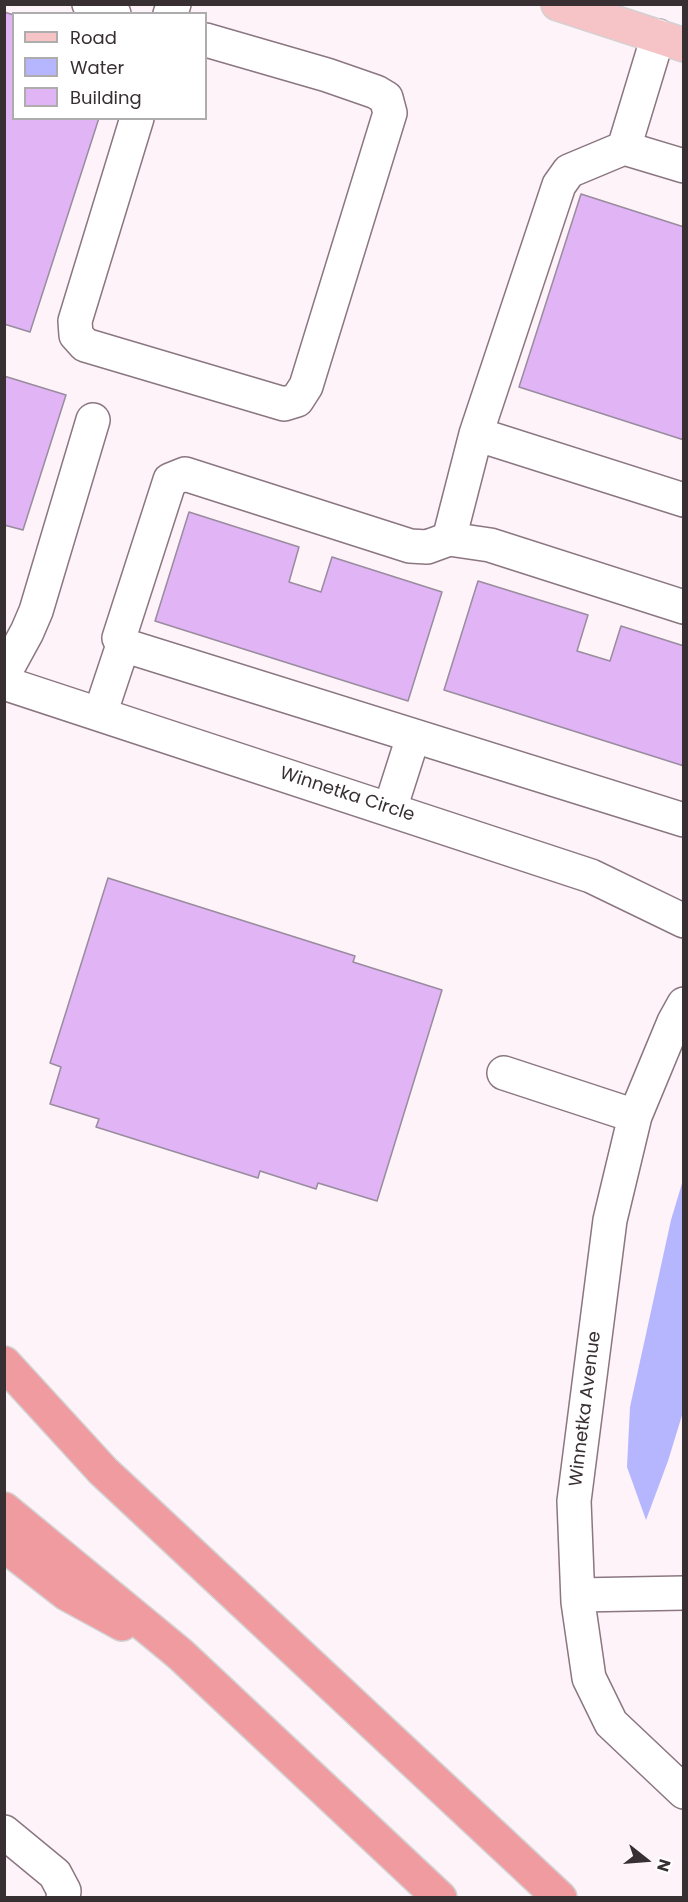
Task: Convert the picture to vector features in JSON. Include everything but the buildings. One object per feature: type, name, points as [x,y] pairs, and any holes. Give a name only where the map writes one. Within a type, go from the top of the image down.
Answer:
[{"type":"highway","points":[[4,1363],[103,1471],[560,1898]]},
{"type":"highway","points":[[4,1397],[103,1471]]},
{"type":"highway","points":[[4,1509],[180,1654],[440,1898]]},
{"type":"highway","points":[[4,1545],[67,1594],[180,1654]]},
{"type":"main road","points":[[576,7],[671,40]]},
{"type":"street","points":[[88,4],[109,12]]},
{"type":"street","points":[[136,120],[75,321],[76,335],[85,345],[284,404],[297,400],[306,386],[390,113],[386,98],[376,92],[327,75],[207,40]]},
{"type":"street","points":[[624,148],[671,40]]},
{"type":"street","points":[[449,539],[476,434],[560,185],[569,171],[624,148],[684,166]]},
{"type":"street","points":[[4,674],[36,611],[93,420]]},
{"type":"street","points":[[476,434],[684,500]]},
{"type":"street","points":[[684,607],[490,545],[449,539],[427,547],[410,546],[185,474],[170,480],[119,638],[123,645],[684,820]]},
{"type":"street","points":[[100,714],[123,645]]},
{"type":"street","name":"Winnetka Circle","points":[[4,683],[591,876],[684,921]]},
{"type":"street","points":[[390,809],[413,737]]},
{"type":"street","name":"Winnetka Avenue","points":[[684,1004],[674,1022],[635,1116],[610,1220],[574,1501],[578,1595],[589,1678],[611,1723],[684,1792]]},
{"type":"street","points":[[504,1073],[635,1116]]},
{"type":"street","points":[[578,1595],[684,1593]]},
{"type":"street","points":[[4,1832],[55,1874],[64,1890],[63,1898]]},
{"type":"water","points":[[683,1180],[683,1412],[646,1520],[627,1467],[630,1407],[671,1220]]}]
